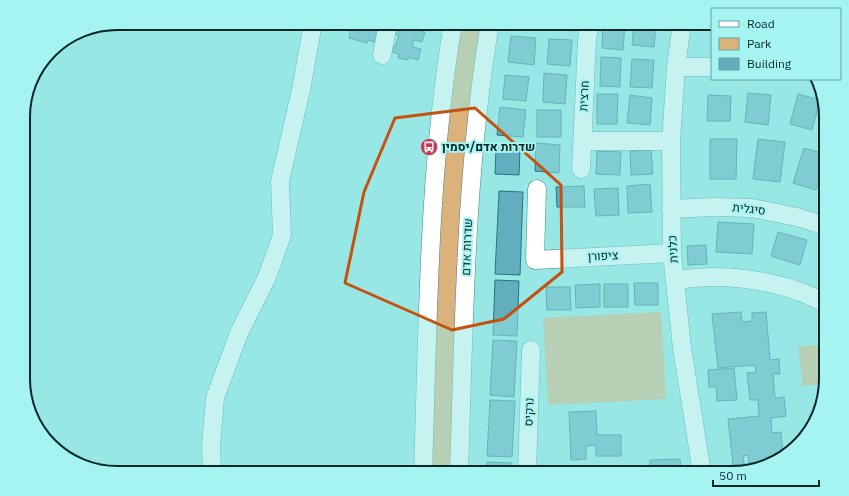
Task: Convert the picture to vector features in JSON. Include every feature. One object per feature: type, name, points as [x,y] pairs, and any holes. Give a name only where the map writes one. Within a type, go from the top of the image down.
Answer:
[{"type":"street","points":[[212,466],[211,446],[215,398],[239,333],[267,278],[282,235],[280,181],[312,30]]},
{"type":"street","points":[[382,55],[387,30]]},
{"type":"street","points":[[423,466],[431,229],[440,119],[452,30]]},
{"type":"street","name":"שדרות אדם","points":[[459,466],[467,230],[470,185],[476,123],[489,30]]},
{"type":"street","name":"חרצית","points":[[581,169],[588,30]]},
{"type":"street","name":"כלנית","points":[[681,30],[676,67],[671,141],[672,253],[682,348],[701,466]]},
{"type":"street","points":[[676,67],[711,67]]},
{"type":"street","points":[[582,141],[671,141]]},
{"type":"street","name":"ציפורן","points":[[537,189],[535,260],[672,253]]},
{"type":"street","name":"סיגלית","points":[[671,209],[714,207],[752,208],[796,217],[819,224]]},
{"type":"street","points":[[675,280],[712,277],[747,280],[786,287],[819,301]]},
{"type":"street","name":"נרקיס","points":[[527,466],[531,350]]},
{"type":"highlighted area","points":[[475,108],[561,185],[562,272],[504,319],[452,330],[345,283],[364,192],[395,118]]},
{"type":"green space","points":[[460,30],[482,30],[452,466],[430,466],[439,229],[447,120]]},
{"type":"green space","points":[[661,312],[666,399],[548,405],[543,318]]},
{"type":"green space","points":[[819,345],[819,385],[803,386],[798,347]]},
{"type":"building","points":[[351,30],[378,30],[375,42],[368,40],[367,43],[349,38]]},
{"type":"building","points":[[396,30],[416,30],[425,32],[422,42],[414,40],[412,47],[421,49],[418,60],[408,57],[408,60],[398,58],[399,54],[391,52],[393,47],[395,47],[399,35],[395,34]]},
{"type":"building","points":[[603,30],[624,30],[623,50],[602,48]]},
{"type":"building","points":[[633,30],[655,30],[654,47],[632,45]]},
{"type":"building","points":[[511,36],[536,38],[534,65],[508,62]]},
{"type":"building","points":[[549,39],[572,40],[570,66],[547,64]]},
{"type":"building","points":[[601,57],[621,58],[620,87],[600,86]]},
{"type":"building","points":[[632,59],[654,60],[652,88],[630,87]]},
{"type":"building","points":[[544,73],[567,75],[565,104],[543,102]]},
{"type":"building","points":[[505,75],[529,77],[526,101],[503,99]]},
{"type":"building","points":[[748,93],[771,95],[768,125],[745,122]]},
{"type":"building","points":[[597,94],[618,94],[617,124],[597,124]]},
{"type":"building","points":[[798,94],[817,99],[818,107],[812,130],[790,124]]},
{"type":"building","points":[[630,95],[652,98],[650,125],[627,123]]},
{"type":"building","points":[[708,95],[731,96],[730,121],[707,121]]},
{"type":"building","points":[[500,107],[526,110],[523,137],[497,135]]},
{"type":"building","points":[[537,110],[561,110],[561,137],[537,137]]},
{"type":"building","points":[[710,139],[737,139],[736,179],[710,179]]},
{"type":"building","points":[[758,139],[785,142],[780,182],[753,179]]},
{"type":"building","points":[[536,143],[560,145],[559,173],[535,171]]},
{"type":"building","points":[[804,148],[819,152],[819,180],[816,190],[793,183]]},
{"type":"building","points":[[496,149],[520,149],[519,175],[495,174]]},
{"type":"building","points":[[651,150],[653,174],[631,175],[630,151]]},
{"type":"building","points":[[597,151],[621,152],[620,175],[596,174]]},
{"type":"building","points":[[650,184],[652,212],[628,213],[627,186]]},
{"type":"building","points":[[584,186],[585,207],[557,207],[556,187]]},
{"type":"building","points":[[618,188],[619,215],[596,216],[594,189]]},
{"type":"building","points":[[499,191],[523,192],[520,275],[495,274]]},
{"type":"building","points":[[718,222],[754,224],[752,254],[716,252]]},
{"type":"building","points":[[778,232],[807,240],[800,265],[771,256]]},
{"type":"building","points":[[706,245],[707,264],[688,265],[687,246]]},
{"type":"building","points":[[495,280],[519,281],[517,336],[493,335]]},
{"type":"building","points":[[634,283],[658,283],[658,305],[635,305]]},
{"type":"building","points":[[600,284],[600,307],[576,308],[575,285]]},
{"type":"building","points":[[604,284],[628,284],[628,307],[604,307]]},
{"type":"building","points":[[546,287],[570,287],[571,310],[547,310]]},
{"type":"building","points":[[741,312],[742,322],[752,321],[752,313],[766,312],[770,360],[779,359],[780,374],[773,374],[775,398],[784,397],[786,416],[771,418],[772,433],[781,432],[782,450],[760,461],[749,463],[748,455],[743,456],[744,464],[733,465],[728,419],[759,416],[758,400],[750,400],[747,373],[756,372],[755,365],[718,368],[712,314]]},
{"type":"building","points":[[493,340],[517,341],[514,397],[490,395]]},
{"type":"building","points":[[734,368],[737,400],[717,401],[716,387],[709,387],[708,370]]},
{"type":"building","points":[[490,400],[515,401],[512,457],[487,456]]},
{"type":"building","points":[[596,411],[597,435],[621,435],[621,456],[596,456],[596,445],[586,446],[586,459],[571,460],[569,412]]},
{"type":"building","points":[[680,459],[680,466],[650,466],[650,460]]},
{"type":"building","points":[[487,462],[512,463],[512,466],[487,466]]},
{"type":"place","name":"שדרות אדם/יסמין","points":[[429,147]]}]
